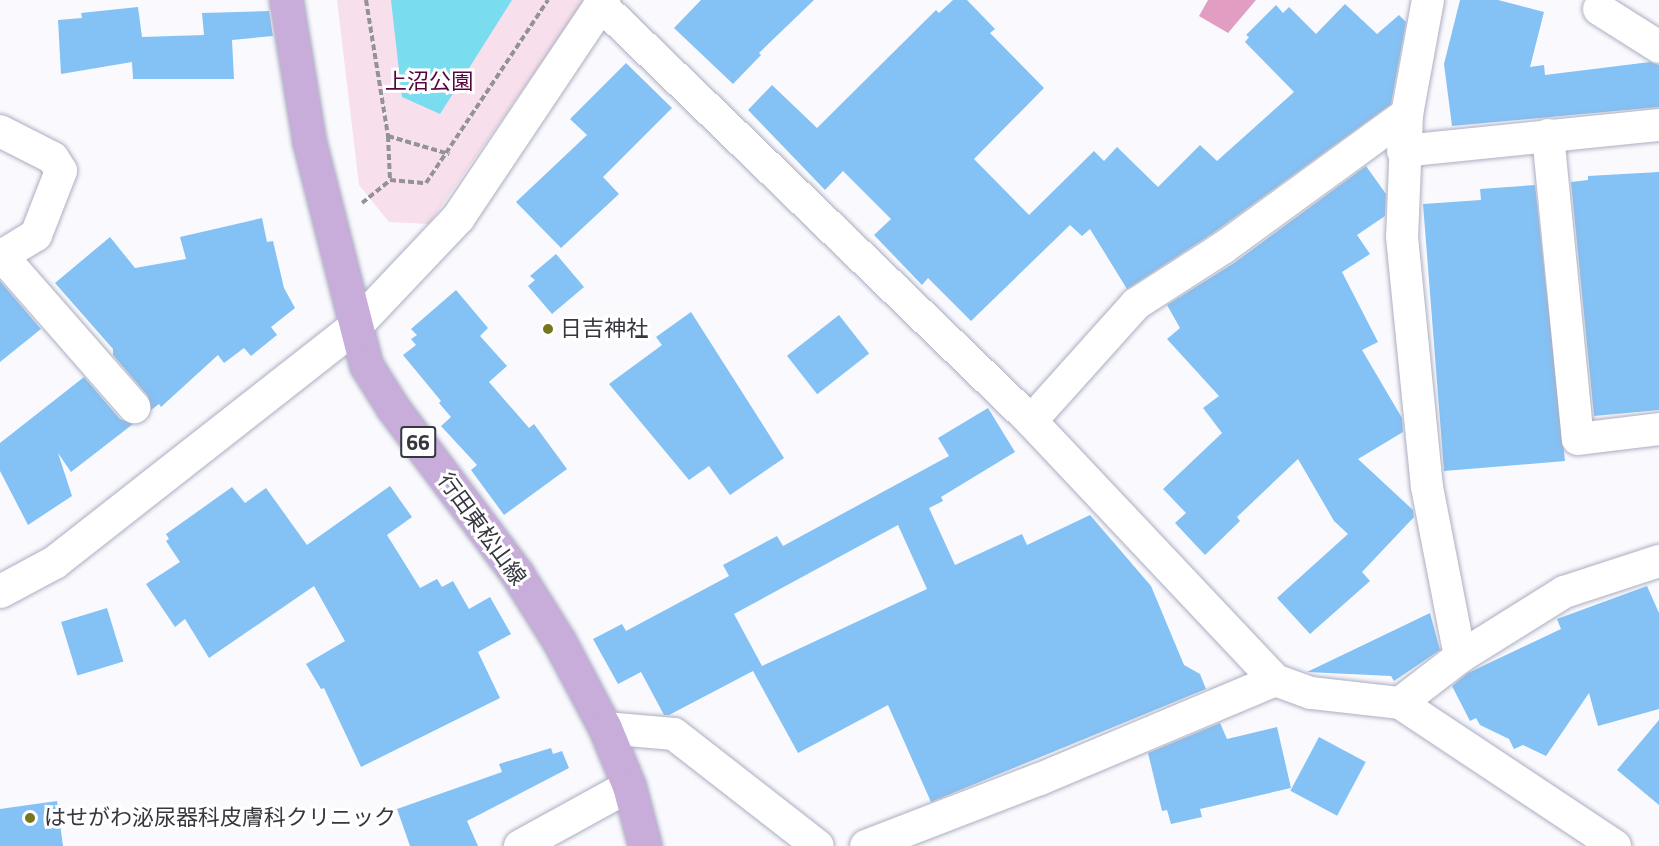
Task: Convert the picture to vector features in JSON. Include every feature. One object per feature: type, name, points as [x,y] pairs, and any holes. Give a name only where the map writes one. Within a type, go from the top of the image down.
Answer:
[{"type":"main road","name":"行田東松山線","points":[[286,0],[309,141],[354,327],[366,365],[393,408],[517,574],[559,640],[605,728],[629,786],[645,846]]},
{"type":"street","points":[[1428,0],[1407,114],[1403,151],[1402,237],[1427,487],[1460,657]]},
{"type":"street","points":[[0,591],[54,562],[354,327],[458,217],[602,3],[1031,421],[1275,680],[1311,693],[1400,703],[1615,846]]},
{"type":"street","points":[[1599,9],[1659,47]]},
{"type":"street","points":[[1031,421],[1136,304],[1223,248],[1407,114]]},
{"type":"street","points":[[1403,151],[1659,125]]},
{"type":"street","points":[[0,131],[53,158],[61,171],[36,235],[1,257],[134,407]]},
{"type":"street","points":[[1548,135],[1578,439],[1659,429]]},
{"type":"street","points":[[1400,703],[1460,657],[1564,592],[1659,561]]},
{"type":"street","points":[[866,846],[1040,779],[1275,680]]},
{"type":"street","points":[[605,728],[674,734],[818,846]]},
{"type":"street","points":[[520,846],[629,786]]},
{"type":"path","points":[[366,0],[388,136],[390,180]]},
{"type":"path","points":[[357,208],[390,180],[426,183],[449,154],[548,0]]},
{"type":"path","points":[[388,136],[449,154]]},
{"type":"green space","name":"上沼公園","points":[[337,0],[585,0],[429,224],[389,222],[359,185]]},
{"type":"shaded area","points":[[1208,0],[1256,0],[1228,33],[1199,16]]},
{"type":"water","points":[[391,0],[512,0],[440,114],[402,97]]},
{"type":"building","points":[[701,0],[814,0],[759,53],[761,55],[733,84],[674,28]]},
{"type":"building","points":[[953,0],[967,0],[995,29],[990,33],[1044,88],[974,159],[1029,215],[1094,151],[1104,161],[1117,147],[1158,187],[1200,145],[1217,161],[1294,92],[1245,42],[1249,37],[1246,35],[1276,5],[1283,13],[1289,7],[1316,34],[1345,4],[1377,34],[1399,15],[1406,22],[1391,104],[1213,233],[1127,289],[1090,229],[1082,236],[1070,225],[971,321],[928,278],[922,285],[874,235],[891,219],[843,171],[825,190],[748,110],[772,85],[817,128],[936,10],[939,13]]},
{"type":"building","points":[[1460,0],[1498,0],[1544,12],[1530,67],[1544,65],[1545,75],[1650,62],[1659,65],[1659,107],[1452,126],[1444,64]]},
{"type":"building","points":[[138,7],[142,37],[204,35],[202,13],[269,11],[273,36],[232,40],[234,79],[133,79],[132,62],[61,74],[58,20],[82,18],[81,13]]},
{"type":"building","points":[[626,63],[672,108],[603,177],[619,194],[561,248],[516,202],[587,135],[570,119]]},
{"type":"building","points":[[1366,166],[1386,194],[1385,216],[1357,235],[1370,254],[1342,272],[1378,342],[1362,350],[1402,418],[1403,432],[1358,459],[1413,510],[1414,517],[1362,572],[1370,581],[1310,634],[1277,598],[1348,534],[1334,521],[1298,459],[1237,517],[1240,521],[1205,555],[1175,523],[1186,513],[1163,489],[1222,433],[1203,408],[1219,396],[1167,339],[1180,328],[1167,305],[1234,263]]},
{"type":"building","points":[[1659,172],[1659,410],[1594,416],[1571,182],[1588,180],[1588,176]]},
{"type":"building","points":[[1535,185],[1565,461],[1444,471],[1423,204],[1481,200],[1480,189]]},
{"type":"building","points":[[262,218],[267,242],[273,241],[284,288],[295,308],[271,327],[277,335],[251,356],[244,348],[224,363],[218,355],[161,407],[159,404],[151,410],[148,396],[113,355],[113,349],[55,283],[110,237],[135,268],[186,259],[180,237]]},
{"type":"building","points":[[556,254],[584,287],[552,314],[528,286],[535,280],[530,276]]},
{"type":"building","points":[[0,281],[41,329],[0,362]]},
{"type":"building","points":[[456,290],[488,328],[480,336],[507,366],[489,382],[529,428],[534,424],[567,469],[504,515],[471,470],[477,465],[441,426],[451,417],[439,403],[441,401],[403,355],[416,345],[411,339],[417,335],[411,329]]},
{"type":"building","points":[[691,312],[784,458],[730,495],[709,466],[689,480],[609,384],[662,345],[656,337]]},
{"type":"building","points":[[839,315],[869,354],[817,394],[787,356]]},
{"type":"building","points":[[84,377],[120,419],[133,424],[71,472],[58,453],[72,496],[28,525],[0,471],[0,443]]},
{"type":"building","points":[[988,408],[1015,452],[941,497],[943,501],[929,508],[955,565],[1022,534],[1027,545],[1090,515],[1151,586],[1184,665],[1200,674],[1206,689],[931,802],[888,705],[798,753],[753,671],[669,715],[664,715],[641,672],[618,684],[593,639],[622,624],[626,631],[729,576],[723,565],[777,536],[783,546],[949,456],[938,438]],"holes":[[[898,525],[927,589],[762,666],[734,614]]]},
{"type":"building","points":[[390,486],[412,517],[387,535],[420,588],[437,579],[442,587],[453,581],[469,609],[490,597],[511,634],[478,652],[500,698],[361,767],[324,688],[321,689],[306,664],[345,641],[314,586],[209,658],[185,619],[175,627],[146,584],[180,562],[166,541],[169,539],[166,534],[232,487],[245,503],[266,488],[307,545]]},
{"type":"building","points":[[1647,586],[1659,613],[1659,709],[1598,726],[1589,693],[1546,756],[1523,745],[1514,749],[1509,739],[1480,725],[1476,718],[1470,721],[1452,686],[1468,673],[1561,629],[1557,619]]},
{"type":"building","points":[[107,608],[123,662],[77,676],[61,622]]},
{"type":"building","points":[[1430,613],[1440,650],[1394,681],[1391,676],[1307,672]]},
{"type":"building","points":[[1659,720],[1659,805],[1617,770]]},
{"type":"building","points":[[1220,723],[1227,739],[1277,727],[1291,788],[1200,809],[1202,817],[1171,824],[1167,810],[1162,811],[1148,753]]},
{"type":"building","points":[[1319,737],[1366,762],[1337,816],[1290,791]]},
{"type":"building","points":[[551,748],[553,754],[562,751],[569,768],[467,821],[478,846],[410,846],[397,809],[502,772],[499,764]]},
{"type":"building","name":"はせがわ泌尿器科皮膚科クリニック","points":[[57,801],[63,846],[0,846],[0,809]]},
{"type":"place","name":"日吉神社","points":[[548,329]]},
{"type":"place","name":"はせがわ泌尿器科皮膚科クリニック","points":[[30,818]]}]
